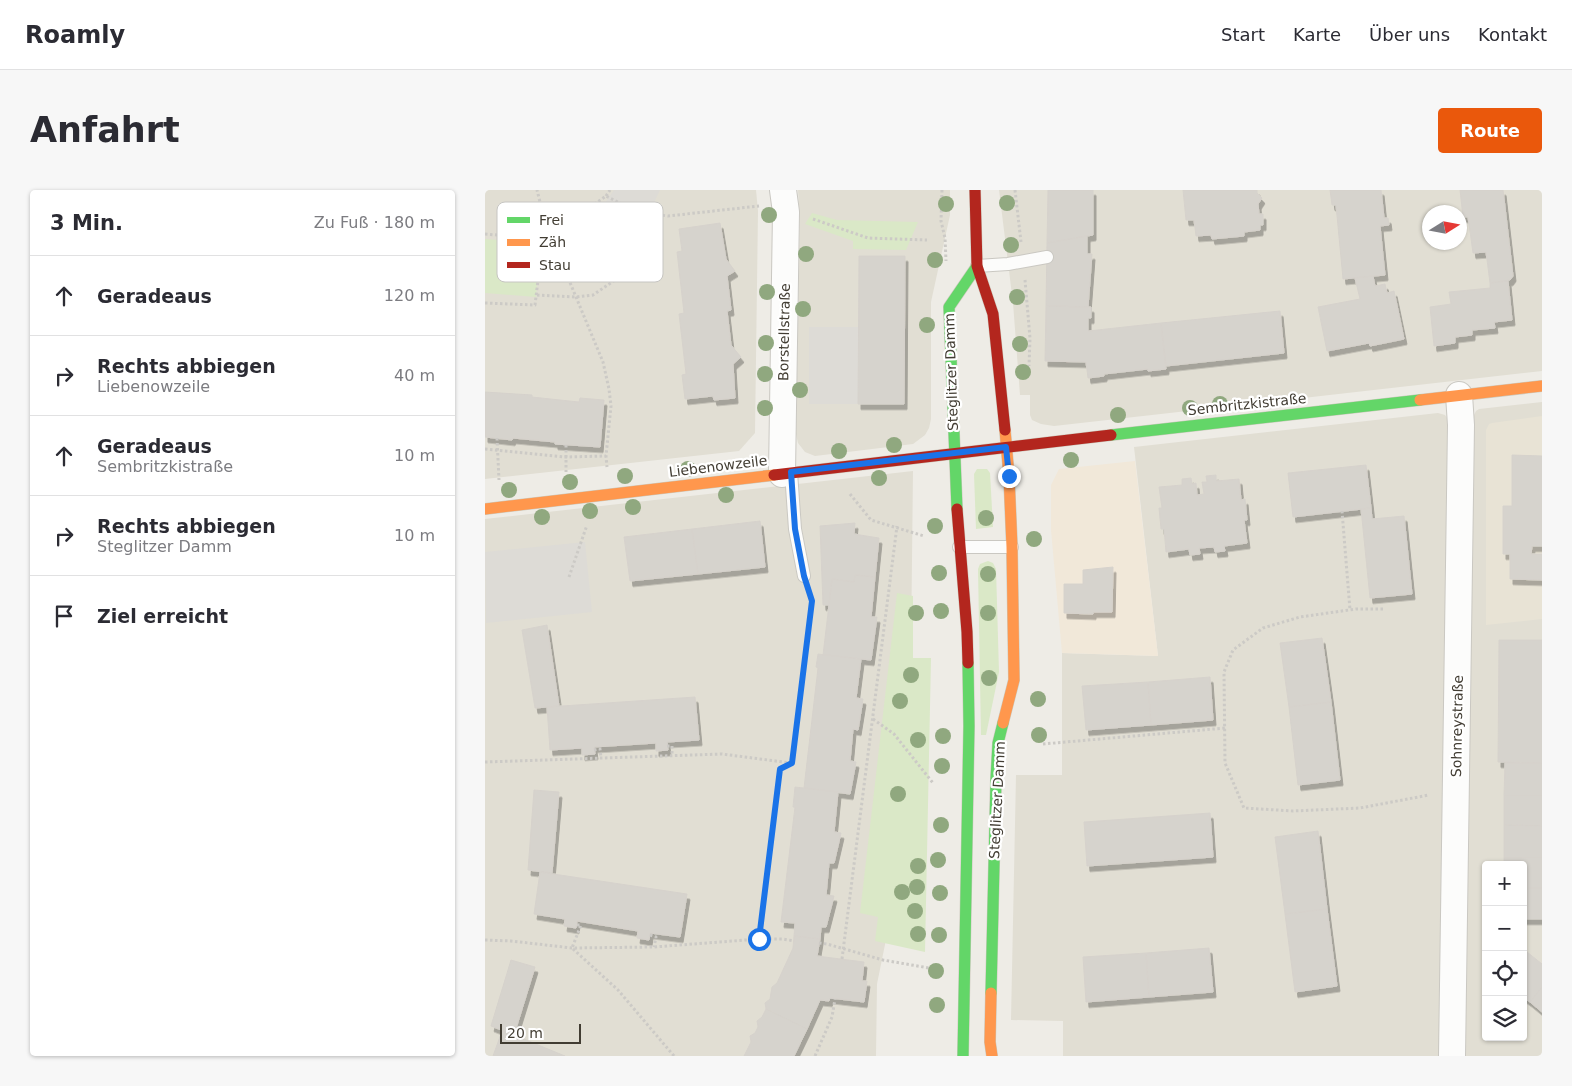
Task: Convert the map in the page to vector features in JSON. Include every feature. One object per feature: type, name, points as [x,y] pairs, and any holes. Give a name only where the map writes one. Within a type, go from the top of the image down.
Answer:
[{"type":"main road","name":"Steglitzer Damm","points":[[975,190],[977,266],[993,314],[1006,447],[1012,547],[1014,680],[998,743],[991,1032],[993,1056]]},
{"type":"main road","name":"Steglitzer Damm","points":[[963,1056],[969,726],[967,632],[959,547],[950,370],[949,307],[977,266]]},
{"type":"main road","name":"Sembritzkistraße","points":[[955,453],[1542,386]]},
{"type":"main road","name":"Liebenowzeile","points":[[485,509],[955,453]]},
{"type":"street","name":"Borstellstraße","points":[[783,190],[786,212],[786,473]]},
{"type":"street","name":"Sohnreystraße","points":[[1452,1056],[1461,434],[1459,395]]},
{"type":"lane","points":[[977,266],[1008,264],[1047,258]]},
{"type":"lane","points":[[786,473],[804,576]]},
{"type":"lane","points":[[959,547],[1012,547]]},
{"type":"path","points":[[598,202],[606,196],[610,190]]},
{"type":"path","points":[[942,190],[941,221],[945,238]]},
{"type":"path","points":[[1015,190],[1030,338],[1029,376]]},
{"type":"path","points":[[606,196],[618,202]]},
{"type":"path","points":[[663,215],[761,206]]},
{"type":"path","points":[[807,217],[868,238],[927,240]]},
{"type":"path","points":[[485,303],[535,305],[538,282]]},
{"type":"path","points":[[569,282],[603,362],[609,389],[611,406],[606,456],[607,471]]},
{"type":"path","points":[[537,295],[575,297],[593,295],[612,282]]},
{"type":"path","points":[[497,438],[499,483]]},
{"type":"path","points":[[566,445],[567,476]]},
{"type":"path","points":[[485,450],[565,457],[606,456]]},
{"type":"path","points":[[846,490],[871,520],[897,526],[924,536]]},
{"type":"path","points":[[1342,511],[1350,610]]},
{"type":"path","points":[[569,577],[589,517]]},
{"type":"path","points":[[842,959],[897,526]]},
{"type":"path","points":[[792,763],[812,601],[804,576]]},
{"type":"path","points":[[1383,609],[1350,610],[1300,618],[1263,628],[1233,650],[1225,672],[1225,763],[1244,808],[1293,811],[1360,808],[1433,795]]},
{"type":"path","points":[[873,718],[894,734],[933,783]]},
{"type":"path","points":[[1043,744],[1225,728]]},
{"type":"path","points":[[667,746],[671,746],[672,756]]},
{"type":"path","points":[[594,750],[600,749],[601,758]]},
{"type":"path","points":[[485,762],[722,754],[792,763]]},
{"type":"path","points":[[759,939],[780,769],[792,763]]},
{"type":"path","points":[[572,948],[581,925],[577,925]]},
{"type":"path","points":[[650,935],[656,936],[654,947]]},
{"type":"path","points":[[485,940],[572,948],[654,947],[759,939],[794,941]]},
{"type":"path","points":[[819,943],[883,960],[929,968]]},
{"type":"path","points":[[572,948],[618,990],[672,1055]]},
{"type":"path","points":[[815,1056],[832,1017],[835,999]]},
{"type":"shaded area","points":[[485,190],[756,190],[758,211],[755,433],[739,451],[485,479]]},
{"type":"shaded area","points":[[614,190],[660,190],[654,202],[606,202]]},
{"type":"shaded area","points":[[798,190],[950,190],[950,215],[931,302],[931,419],[925,435],[913,444],[815,456],[805,452],[798,443],[796,434],[800,219]]},
{"type":"shaded area","points":[[999,190],[1542,190],[1542,371],[1054,426],[1032,420],[1030,415],[1030,395],[1020,395],[1013,303]]},
{"type":"shaded area","points":[[809,327],[859,327],[858,404],[809,404]]},
{"type":"shaded area","points":[[1542,402],[1542,1056],[1465,1056],[1473,417],[1479,409]]},
{"type":"shaded area","points":[[1438,413],[1445,415],[1449,421],[1440,1056],[1063,1056],[1063,1021],[1011,1020],[1016,775],[1062,775],[1062,653],[1158,656],[1134,447]]},
{"type":"shaded area","points":[[1542,416],[1542,619],[1486,625],[1486,430],[1489,424],[1492,423]]},
{"type":"shaded area","points":[[1135,461],[1158,656],[1062,653],[1051,530],[1051,485],[1059,469]]},
{"type":"shaded area","points":[[913,471],[909,826],[877,984],[876,1056],[485,1056],[485,519]]},
{"type":"shaded area","points":[[585,542],[592,612],[486,623],[485,552]]},
{"type":"green space","points":[[812,213],[837,220],[918,222],[906,250],[853,249],[853,241],[805,224]]},
{"type":"green space","points":[[485,239],[497,240],[497,282],[537,282],[536,297],[485,293]]},
{"type":"green space","points":[[977,469],[987,469],[990,473],[993,527],[976,529],[974,474]]},
{"type":"green space","points":[[988,561],[993,563],[996,569],[999,672],[986,735],[981,735],[978,569],[980,564]]},
{"type":"green space","points":[[897,593],[913,596],[913,658],[931,658],[925,952],[875,941],[878,917],[860,913]]},
{"type":"building","points":[[1048,190],[1093,190],[1093,235],[1047,243]]},
{"type":"building","points":[[1183,190],[1257,190],[1257,193],[1262,198],[1258,204],[1259,214],[1263,214],[1263,225],[1260,225],[1260,230],[1244,232],[1244,236],[1212,239],[1211,235],[1196,236],[1194,220],[1186,220]]},
{"type":"building","points":[[1330,190],[1381,190],[1384,218],[1388,218],[1389,225],[1380,226],[1385,275],[1343,279],[1336,205],[1332,205]]},
{"type":"building","points":[[1460,190],[1503,190],[1513,276],[1510,280],[1490,283],[1486,252],[1473,253],[1467,205],[1462,205]]},
{"type":"building","points":[[720,223],[726,259],[735,271],[727,276],[731,310],[727,311],[731,345],[741,357],[733,364],[735,398],[714,400],[713,396],[685,399],[682,375],[686,374],[679,314],[684,313],[677,252],[682,251],[679,229]]},
{"type":"building","points":[[1087,236],[1087,254],[1092,254],[1088,307],[1046,306],[1047,243]]},
{"type":"building","points":[[859,256],[905,256],[904,404],[858,404]]},
{"type":"building","points":[[1373,276],[1375,286],[1385,284],[1387,293],[1394,291],[1404,339],[1370,346],[1369,343],[1327,351],[1318,307],[1360,299],[1355,278]]},
{"type":"building","points":[[1508,281],[1512,320],[1494,322],[1495,328],[1472,330],[1472,335],[1455,337],[1455,343],[1434,346],[1430,307],[1451,304],[1449,292],[1490,288],[1490,283]]},
{"type":"building","points":[[1046,306],[1091,307],[1091,318],[1088,318],[1088,331],[1161,323],[1166,369],[1104,374],[1104,376],[1088,378],[1086,362],[1045,361]]},
{"type":"building","points":[[1280,311],[1284,353],[1166,366],[1161,323]]},
{"type":"building","points":[[485,392],[532,395],[532,397],[579,402],[580,398],[604,400],[600,447],[485,437]]},
{"type":"building","points":[[1512,455],[1542,456],[1542,546],[1532,546],[1531,554],[1542,554],[1542,580],[1510,579],[1510,554],[1503,554],[1503,506],[1512,506]]},
{"type":"building","points":[[1366,465],[1371,508],[1293,517],[1288,473]]},
{"type":"building","points":[[1216,475],[1216,481],[1239,479],[1241,500],[1245,499],[1247,520],[1244,520],[1247,543],[1224,546],[1225,551],[1215,552],[1214,547],[1199,548],[1200,554],[1190,555],[1189,549],[1166,552],[1164,529],[1161,529],[1159,508],[1162,508],[1159,487],[1182,485],[1182,479],[1191,478],[1192,484],[1196,483],[1197,495],[1204,494],[1202,482],[1207,482],[1206,476]]},
{"type":"building","points":[[1371,508],[1372,519],[1404,516],[1412,594],[1370,598],[1361,509]]},
{"type":"building","points":[[760,521],[765,567],[698,574],[692,529]]},
{"type":"building","points":[[855,523],[854,534],[879,538],[875,577],[855,575],[854,582],[832,579],[829,605],[823,605],[820,526]]},
{"type":"building","points":[[692,529],[698,574],[630,581],[624,537]]},
{"type":"building","points":[[1113,567],[1112,612],[1093,612],[1093,614],[1064,613],[1064,584],[1083,584],[1083,570]]},
{"type":"building","points":[[855,575],[875,577],[871,617],[877,617],[871,660],[823,655],[832,579],[854,582]]},
{"type":"building","points":[[547,625],[559,706],[535,708],[522,630]]},
{"type":"building","points":[[1322,638],[1331,702],[1289,707],[1280,643]]},
{"type":"building","points":[[1499,640],[1542,640],[1542,763],[1498,762]]},
{"type":"building","points":[[818,654],[861,659],[856,698],[863,699],[858,730],[853,729],[850,761],[856,762],[850,794],[804,788]]},
{"type":"building","points":[[1210,677],[1213,720],[1151,725],[1148,682]]},
{"type":"building","points":[[1148,682],[1151,725],[1086,730],[1082,686]]},
{"type":"building","points":[[695,697],[699,740],[667,742],[668,750],[656,751],[656,743],[594,747],[595,754],[582,755],[582,748],[550,750],[547,707]]},
{"type":"building","points":[[1331,702],[1340,780],[1298,785],[1289,707]]},
{"type":"building","points":[[1505,763],[1542,763],[1542,795],[1504,795]]},
{"type":"building","points":[[795,787],[838,792],[834,832],[841,833],[834,863],[829,863],[826,895],[834,896],[826,927],[821,927],[820,939],[794,936],[795,923],[781,922],[795,807],[793,807]]},
{"type":"building","points":[[534,790],[559,792],[552,873],[528,870]]},
{"type":"building","points":[[1504,795],[1542,795],[1542,826],[1504,825]]},
{"type":"building","points":[[1210,813],[1213,857],[1087,866],[1084,822]]},
{"type":"building","points":[[1504,825],[1542,826],[1542,857],[1504,857]]},
{"type":"building","points":[[1318,831],[1327,909],[1285,914],[1275,837]]},
{"type":"building","points":[[1504,857],[1542,857],[1542,888],[1527,888],[1527,861],[1504,861]]},
{"type":"building","points":[[540,872],[687,894],[680,937],[650,933],[649,940],[637,938],[638,931],[577,921],[576,928],[564,926],[565,919],[534,914]]},
{"type":"building","points":[[1527,888],[1542,888],[1542,919],[1527,919]]},
{"type":"building","points":[[1327,909],[1337,986],[1295,992],[1285,914]]},
{"type":"building","points":[[794,936],[820,939],[817,956],[864,962],[862,981],[867,981],[864,1002],[830,998],[829,1001],[820,1000],[807,1029],[766,1009],[765,1003],[770,999],[772,987],[777,983],[793,948]]},
{"type":"building","points":[[1209,948],[1213,992],[1149,997],[1146,953]]},
{"type":"building","points":[[1527,952],[1542,964],[1542,987],[1530,1002],[1527,1000]]},
{"type":"building","points":[[1146,953],[1149,997],[1086,1002],[1083,957]]},
{"type":"building","points":[[511,960],[535,967],[514,1035],[491,1026]]},
{"type":"building","points":[[1542,987],[1542,1012],[1530,1002]]},
{"type":"building","points":[[766,1009],[807,1029],[794,1056],[744,1056],[751,1042],[750,1036],[755,1033],[758,1027],[757,1021],[762,1017]]},
{"type":"building","points":[[502,1031],[514,1035],[565,1056],[493,1056]]},
{"type":"traffic: fast","points":[[957,509],[949,307],[977,266]]},
{"type":"traffic: fast","points":[[1111,435],[1420,400]]},
{"type":"traffic: fast","points":[[963,1056],[969,726],[968,663]]},
{"type":"traffic: fast","points":[[991,993],[996,779],[998,743],[1003,723]]},
{"type":"traffic: slow","points":[[1420,400],[1542,386]]},
{"type":"traffic: slow","points":[[1003,723],[1014,680],[1012,547],[1005,430]]},
{"type":"traffic: slow","points":[[485,509],[774,475]]},
{"type":"traffic: slow","points":[[991,993],[990,1042],[992,1056]]},
{"type":"traffic: jam","points":[[975,190],[977,266],[993,314],[1005,430]]},
{"type":"traffic: jam","points":[[774,475],[1111,435]]},
{"type":"traffic: jam","points":[[957,509],[968,663]]},
{"type":"route","points":[[759,939],[780,769],[792,763],[812,601],[804,576],[795,529],[791,472],[1006,447],[1009,476]]}]
